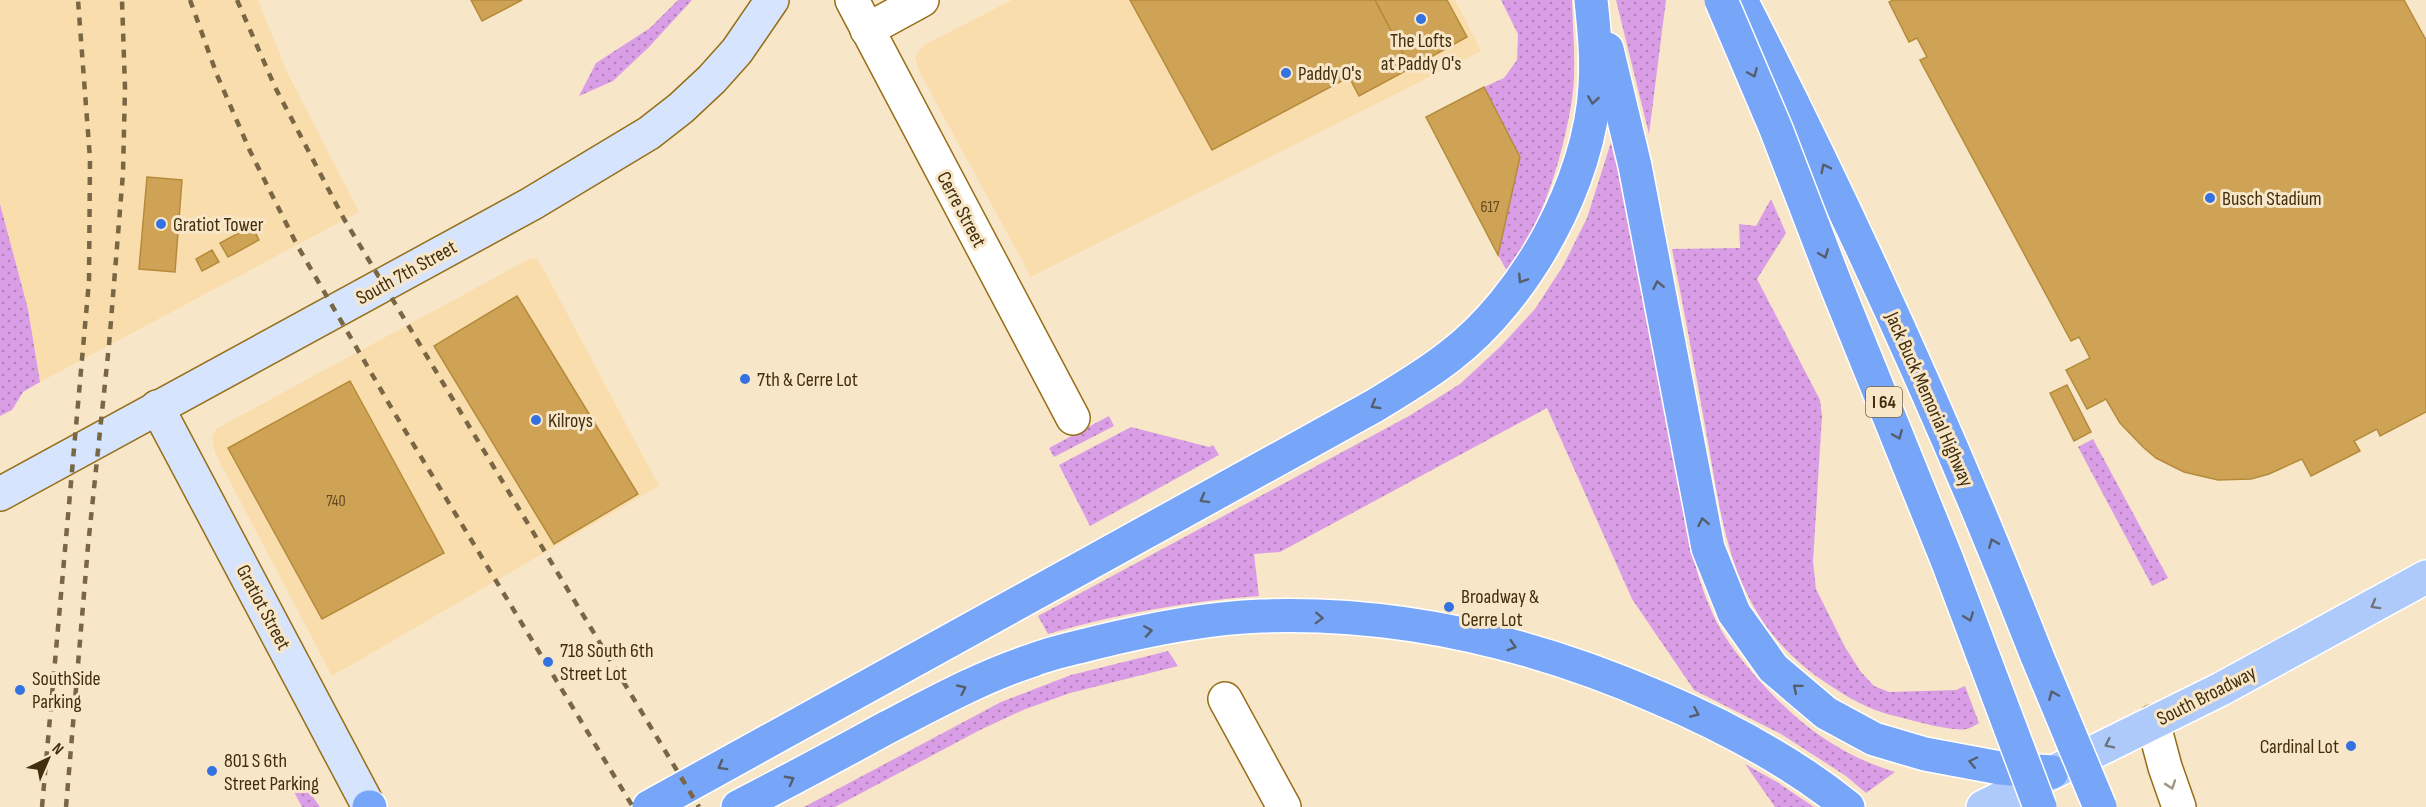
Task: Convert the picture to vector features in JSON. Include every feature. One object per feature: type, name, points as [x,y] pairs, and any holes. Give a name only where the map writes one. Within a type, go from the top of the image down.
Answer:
[{"type":"highway","points":[[1592,0],[1622,108],[1708,548],[1734,613],[1773,668],[1826,713],[1874,739],[1925,754],[2000,768],[2052,772]]},
{"type":"highway","points":[[649,807],[1374,406],[1415,382],[1452,355],[1487,322],[1514,291],[1538,255],[1563,207],[1588,132],[1595,88],[1596,40],[1592,0]]},
{"type":"highway","name":"Jack Buck Memorial Highway","points":[[1721,0],[1776,129],[1834,280],[1939,538],[2040,807]]},
{"type":"highway","name":"Jack Buck Memorial Highway","points":[[1741,0],[1837,193],[1946,435],[2100,807]]},
{"type":"highway","points":[[1755,0],[1772,60]]},
{"type":"highway","points":[[738,807],[952,693],[1015,666],[1136,633],[1261,616],[1353,618],[1426,627],[1489,639],[1551,657],[1622,682],[1710,719],[1762,747],[1825,788],[1848,807]]},
{"type":"main road","name":"South 7th Street","points":[[0,494],[531,204],[649,133],[681,108],[712,79],[737,51],[772,0]]},
{"type":"main road","name":"Gratiot Street","points":[[157,407],[370,807]]},
{"type":"main road","name":"South Broadway","points":[[1983,807],[2221,689],[2426,577]]},
{"type":"street","name":"Cerre Street","points":[[852,0],[1072,418]]},
{"type":"street","points":[[867,30],[922,0]]},
{"type":"street","points":[[1225,699],[1284,807]]},
{"type":"street","points":[[2153,722],[2179,807]]},
{"type":"shaded area","points":[[0,0],[258,0],[287,72],[359,212],[40,382],[28,309],[0,204]]},
{"type":"shaded area","points":[[678,0],[692,0],[649,47],[613,81],[579,96],[596,63],[650,28]]},
{"type":"shaded area","points":[[1012,0],[1455,0],[1481,51],[1031,277],[919,71],[915,57],[924,45]]},
{"type":"shaded area","points":[[1501,0],[1572,0],[1574,53],[1571,106],[1556,171],[1530,234],[1507,271],[1498,255],[1520,157],[1484,87],[1504,78],[1517,60],[1518,34]]},
{"type":"shaded area","points":[[1616,0],[1666,0],[1649,134]]},
{"type":"shaded area","points":[[1612,139],[1687,531],[1697,571],[1711,610],[1720,629],[1737,654],[1787,709],[1836,746],[1874,765],[1895,772],[1866,793],[1846,776],[1781,734],[1694,690],[1632,599],[1547,408],[1280,552],[1254,554],[1259,596],[1153,609],[1048,634],[1038,616],[1409,416],[1460,384],[1501,346],[1535,309],[1563,266],[1587,218]]},
{"type":"shaded area","points":[[1771,199],[1786,233],[1757,279],[1820,400],[1822,416],[1813,561],[1816,589],[1845,647],[1861,672],[1874,686],[1889,692],[1956,690],[1965,686],[1979,723],[1968,729],[1921,723],[1875,710],[1855,701],[1819,678],[1788,652],[1765,624],[1747,594],[1734,562],[1717,494],[1672,249],[1740,248],[1739,224],[1756,226]]},
{"type":"shaded area","points":[[0,204],[28,309],[40,382],[23,392],[12,410],[0,416]]},
{"type":"shaded area","points":[[531,258],[537,259],[545,272],[659,486],[332,676],[215,453],[212,437],[216,429]]},
{"type":"shaded area","points":[[1109,416],[1114,426],[1054,457],[1049,448]]},
{"type":"shaded area","points":[[1131,427],[1209,447],[1213,445],[1219,455],[1090,526],[1059,465]]},
{"type":"shaded area","points":[[2093,439],[2168,578],[2152,586],[2078,447]]},
{"type":"shaded area","points":[[1168,651],[1178,666],[1070,693],[1023,710],[980,730],[835,807],[804,807],[1001,702],[1071,675]]},
{"type":"shaded area","points":[[1745,764],[1777,782],[1814,807],[1775,807]]},
{"type":"shaded area","points":[[297,780],[302,781],[320,807],[302,807],[292,788]]},
{"type":"building","points":[[471,0],[522,0],[482,21]]},
{"type":"building","name":"Paddy O's","points":[[1130,0],[1375,0],[1411,68],[1359,96],[1349,77],[1212,150]]},
{"type":"building","name":"The Lofts at Paddy O's","points":[[1375,0],[1447,0],[1467,37],[1411,68]]},
{"type":"building","name":"Busch Stadium","points":[[1893,0],[2404,0],[2426,40],[2426,412],[2380,436],[2377,429],[2354,441],[2360,451],[2311,476],[2302,459],[2269,474],[2251,479],[2218,480],[2184,472],[2156,458],[2120,423],[2106,399],[2087,409],[2066,370],[2090,358],[2079,337],[2071,341],[1920,60],[1927,57],[1917,38],[1909,42],[1889,2]]},
{"type":"building","points":[[1484,87],[1520,157],[1498,255],[1426,117]]},
{"type":"building","name":"Gratiot Tower","points":[[147,177],[182,180],[175,272],[139,269]]},
{"type":"building","points":[[252,226],[259,240],[228,257],[220,243]]},
{"type":"building","points":[[212,250],[219,262],[202,271],[196,259]]},
{"type":"building","name":"Kilroys","points":[[517,296],[638,494],[554,544],[434,346]]},
{"type":"building","points":[[350,381],[444,553],[322,619],[228,448]]},
{"type":"building","points":[[2067,385],[2091,432],[2074,441],[2050,393]]},
{"type":"railway","points":[[42,807],[89,281],[90,159],[78,0]]},
{"type":"railway","points":[[66,807],[123,173],[125,88],[122,0]]},
{"type":"railway","points":[[190,0],[217,75],[250,151],[297,245],[395,414],[633,807]]},
{"type":"railway","points":[[237,0],[275,87],[344,219],[699,807]]},
{"type":"place","name":"The Lofts at Paddy O's","points":[[1421,19]]},
{"type":"place","name":"Paddy O's","points":[[1286,73]]},
{"type":"place","name":"Busch Stadium","points":[[2210,198]]},
{"type":"place","name":"Gratiot Tower","points":[[161,224]]},
{"type":"place","name":"7th & Cerre Lot","points":[[745,379]]},
{"type":"place","name":"Kilroys","points":[[536,420]]},
{"type":"place","name":"Broadway & Cerre Lot","points":[[1449,607]]},
{"type":"place","name":"718 South 6th Street Lot","points":[[548,662]]},
{"type":"place","name":"SouthSide Parking","points":[[20,690]]},
{"type":"place","name":"Cardinal Lot","points":[[2351,746]]},
{"type":"place","name":"801 S 6th Street Parking","points":[[212,771]]}]
